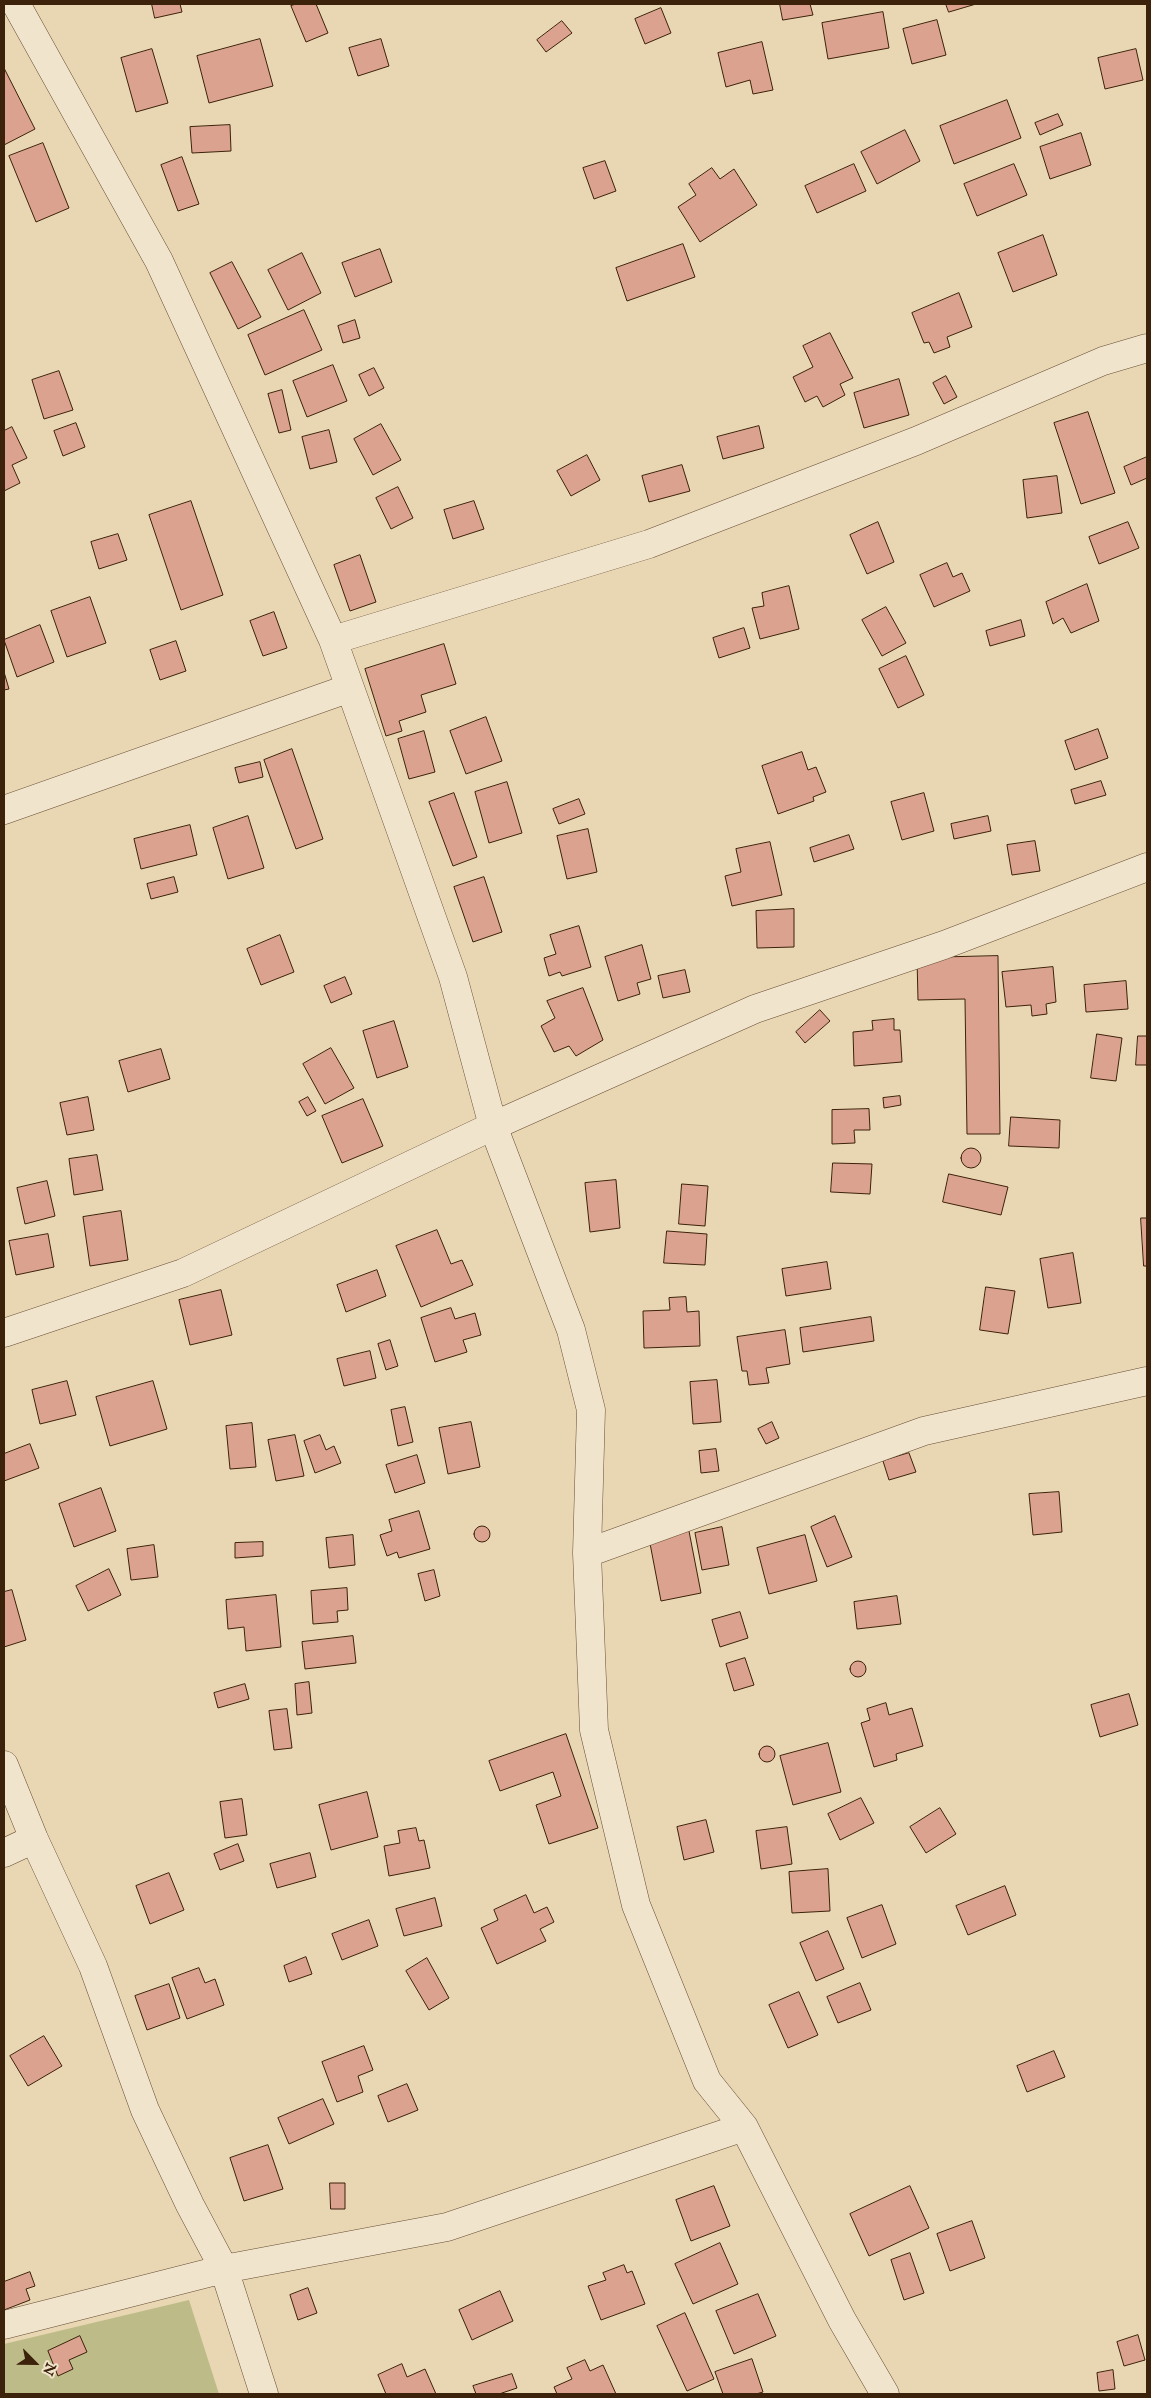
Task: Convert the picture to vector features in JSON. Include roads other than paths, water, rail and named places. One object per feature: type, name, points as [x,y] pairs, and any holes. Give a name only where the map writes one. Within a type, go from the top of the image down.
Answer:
[{"type":"street","points":[[4,9],[16,4],[159,261],[333,640],[453,978],[493,1126],[571,1330],[591,1410],[587,1553],[594,1730],[636,1905],[707,2081],[744,2127],[842,2320],[885,2394]]},
{"type":"street","points":[[333,640],[649,544],[916,441],[1102,361],[1147,348]]},
{"type":"street","points":[[4,810],[350,688]]},
{"type":"street","points":[[4,1333],[183,1274],[493,1126],[755,1009],[944,944],[1147,867]]},
{"type":"street","points":[[587,1553],[924,1431],[1147,1381]]},
{"type":"street","points":[[4,1765],[34,1839],[93,1966],[145,2110],[190,2205],[224,2269],[264,2394]]},
{"type":"street","points":[[4,1853],[34,1839]]},
{"type":"street","points":[[4,2325],[224,2269],[447,2228],[744,2127]]}]
